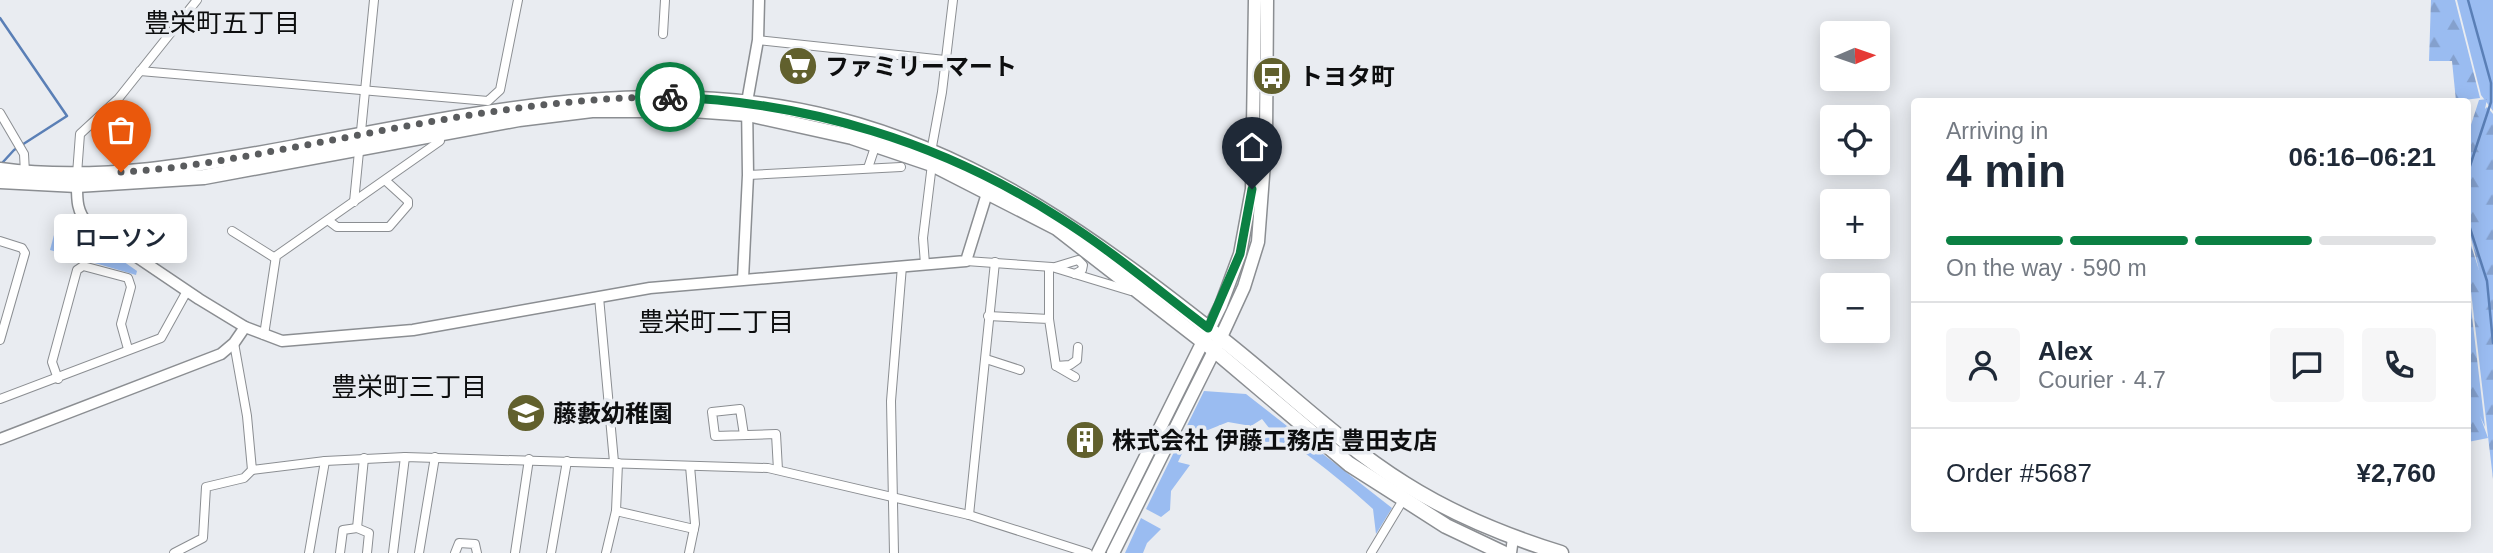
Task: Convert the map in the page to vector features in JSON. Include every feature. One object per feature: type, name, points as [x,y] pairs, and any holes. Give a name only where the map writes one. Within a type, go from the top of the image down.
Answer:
[{"type":"highway","points":[[0,181],[204,177],[362,140],[482,108],[633,97],[834,118],[885,133],[931,158],[1061,218],[1211,339],[1390,474],[1464,517],[1513,538],[1560,553]]},
{"type":"highway","points":[[362,140],[439,133],[592,110],[747,108],[931,158]]},
{"type":"highway","points":[[0,170],[77,180]]},
{"type":"highway","points":[[990,185],[1057,228],[1141,293],[1211,339],[1349,464],[1446,526],[1503,553]]},
{"type":"main road","points":[[1113,553],[1211,339],[1240,254],[1252,189],[1255,0]]},
{"type":"main road","points":[[1098,553],[1211,339],[1244,288],[1258,243],[1262,214],[1268,0]]},
{"type":"street","points":[[197,0],[118,99],[80,134],[77,205],[80,216],[88,224],[187,291],[245,327],[264,335],[294,340],[413,330],[650,288],[966,261],[1051,267],[1141,293]]},
{"type":"street","points":[[354,202],[374,0]]},
{"type":"street","points":[[140,71],[366,92],[482,108],[500,90],[518,0]]},
{"type":"street","points":[[663,34],[665,0]]},
{"type":"street","points":[[743,279],[748,175],[747,108],[758,40],[759,0]]},
{"type":"street","points":[[925,264],[923,238],[931,158],[953,0]]},
{"type":"street","points":[[758,40],[945,60]]},
{"type":"street","points":[[0,113],[24,155],[25,173]]},
{"type":"street","points":[[264,335],[275,257],[439,141],[439,133]]},
{"type":"street","points":[[868,168],[876,144]]},
{"type":"street","points":[[748,175],[901,167]]},
{"type":"street","points":[[329,221],[337,227],[389,227],[408,205],[408,201],[386,181]]},
{"type":"street","points":[[966,261],[990,185]]},
{"type":"street","points":[[232,231],[275,257]]},
{"type":"street","points":[[0,241],[22,248],[25,253],[0,340]]},
{"type":"street","points":[[1051,267],[1078,260],[1083,265],[1082,271],[1075,274]]},
{"type":"street","points":[[969,515],[995,262]]},
{"type":"street","points":[[58,379],[51,362],[77,270],[83,265],[128,278],[131,287],[121,324],[128,349]]},
{"type":"street","points":[[894,553],[891,401],[902,266]]},
{"type":"street","points":[[1051,267],[1049,319],[1056,366]]},
{"type":"street","points":[[0,399],[161,338],[187,291]]},
{"type":"street","points":[[599,297],[616,462],[616,511],[606,553]]},
{"type":"street","points":[[988,316],[1049,319]]},
{"type":"street","points":[[0,439],[221,354],[234,343],[245,327]]},
{"type":"street","points":[[234,343],[247,416],[252,470]]},
{"type":"street","points":[[1056,366],[1070,365],[1077,360],[1078,348]]},
{"type":"street","points":[[986,359],[1020,370]]},
{"type":"street","points":[[1056,366],[1074,377]]},
{"type":"street","points":[[744,435],[740,409],[712,412],[715,436],[776,434],[778,470]]},
{"type":"street","points":[[174,553],[203,538],[206,487],[244,478],[252,470],[325,461],[405,457],[567,460],[778,470],[969,515],[1088,553]]},
{"type":"street","points":[[393,553],[405,457]]},
{"type":"street","points":[[419,553],[435,457]]},
{"type":"street","points":[[357,528],[364,458]]},
{"type":"street","points":[[515,553],[529,459]]},
{"type":"street","points":[[551,553],[567,460]]},
{"type":"street","points":[[309,553],[325,461]]},
{"type":"street","points":[[689,553],[694,529],[690,466]]},
{"type":"street","points":[[1371,553],[1403,500]]},
{"type":"street","points":[[616,511],[694,529]]},
{"type":"street","points":[[340,553],[343,530],[357,528],[369,533],[367,553]]},
{"type":"street","points":[[1511,553],[1513,538]]},
{"type":"street","points":[[455,553],[459,542],[475,544],[477,553]]},
{"type":"green space","points":[[2431,0],[2455,0],[2480,98],[2456,98],[2452,61],[2429,61]]},
{"type":"green space","points":[[2457,0],[2493,0],[2493,111],[2481,95]]},
{"type":"green space","points":[[2487,99],[2485,109],[2487,107],[2493,114],[2493,479],[2471,292],[2471,245],[2479,270],[2471,238],[2471,125],[2479,100]]},
{"type":"green space","points":[[59,216],[137,271],[136,275],[50,250]]},
{"type":"green space","points":[[2471,308],[2485,427],[2480,416],[2488,438],[2471,441]]},
{"type":"green space","points":[[1204,391],[1246,394],[1392,508],[1376,534],[1373,509],[1345,484],[1291,445],[1259,443],[1273,433],[1262,419],[1251,426],[1228,422],[1208,430],[1194,428],[1178,462],[1190,465],[1171,491],[1170,510],[1161,517],[1146,509]]},
{"type":"green space","points":[[1141,518],[1161,529],[1147,543],[1143,553],[1125,553]]},
{"type":"waterway","points":[[2468,0],[2491,83],[2491,102],[2471,163]]},
{"type":"waterway","points":[[0,18],[67,116],[14,150],[3,162]]},
{"type":"waterway","points":[[2471,231],[2487,281],[2493,343]]},
{"type":"way so far","points":[[121,172],[182,167],[529,106],[600,98],[670,97]]},
{"type":"place","name":"ファミリーマート","points":[[798,66]]},
{"type":"place","name":"トヨタ町","points":[[1272,76]]},
{"type":"place","name":"ローソン","points":[[121,172]]},
{"type":"place","name":"藤藪幼稚園","points":[[526,413]]},
{"type":"place","name":"株式会社 伊藤工務店 豊田支店","points":[[1085,440]]},
{"type":"district","name":"豊栄町五丁目","points":[[222,23]]},
{"type":"district","name":"豊栄町二丁目","points":[[716,322]]},
{"type":"district","name":"豊栄町三丁目","points":[[409,387]]},
{"type":"route","points":[[670,97],[747,102],[811,113],[885,133],[930,152],[992,180],[1061,218],[1208,328],[1233,278],[1247,226],[1252,189]]}]
